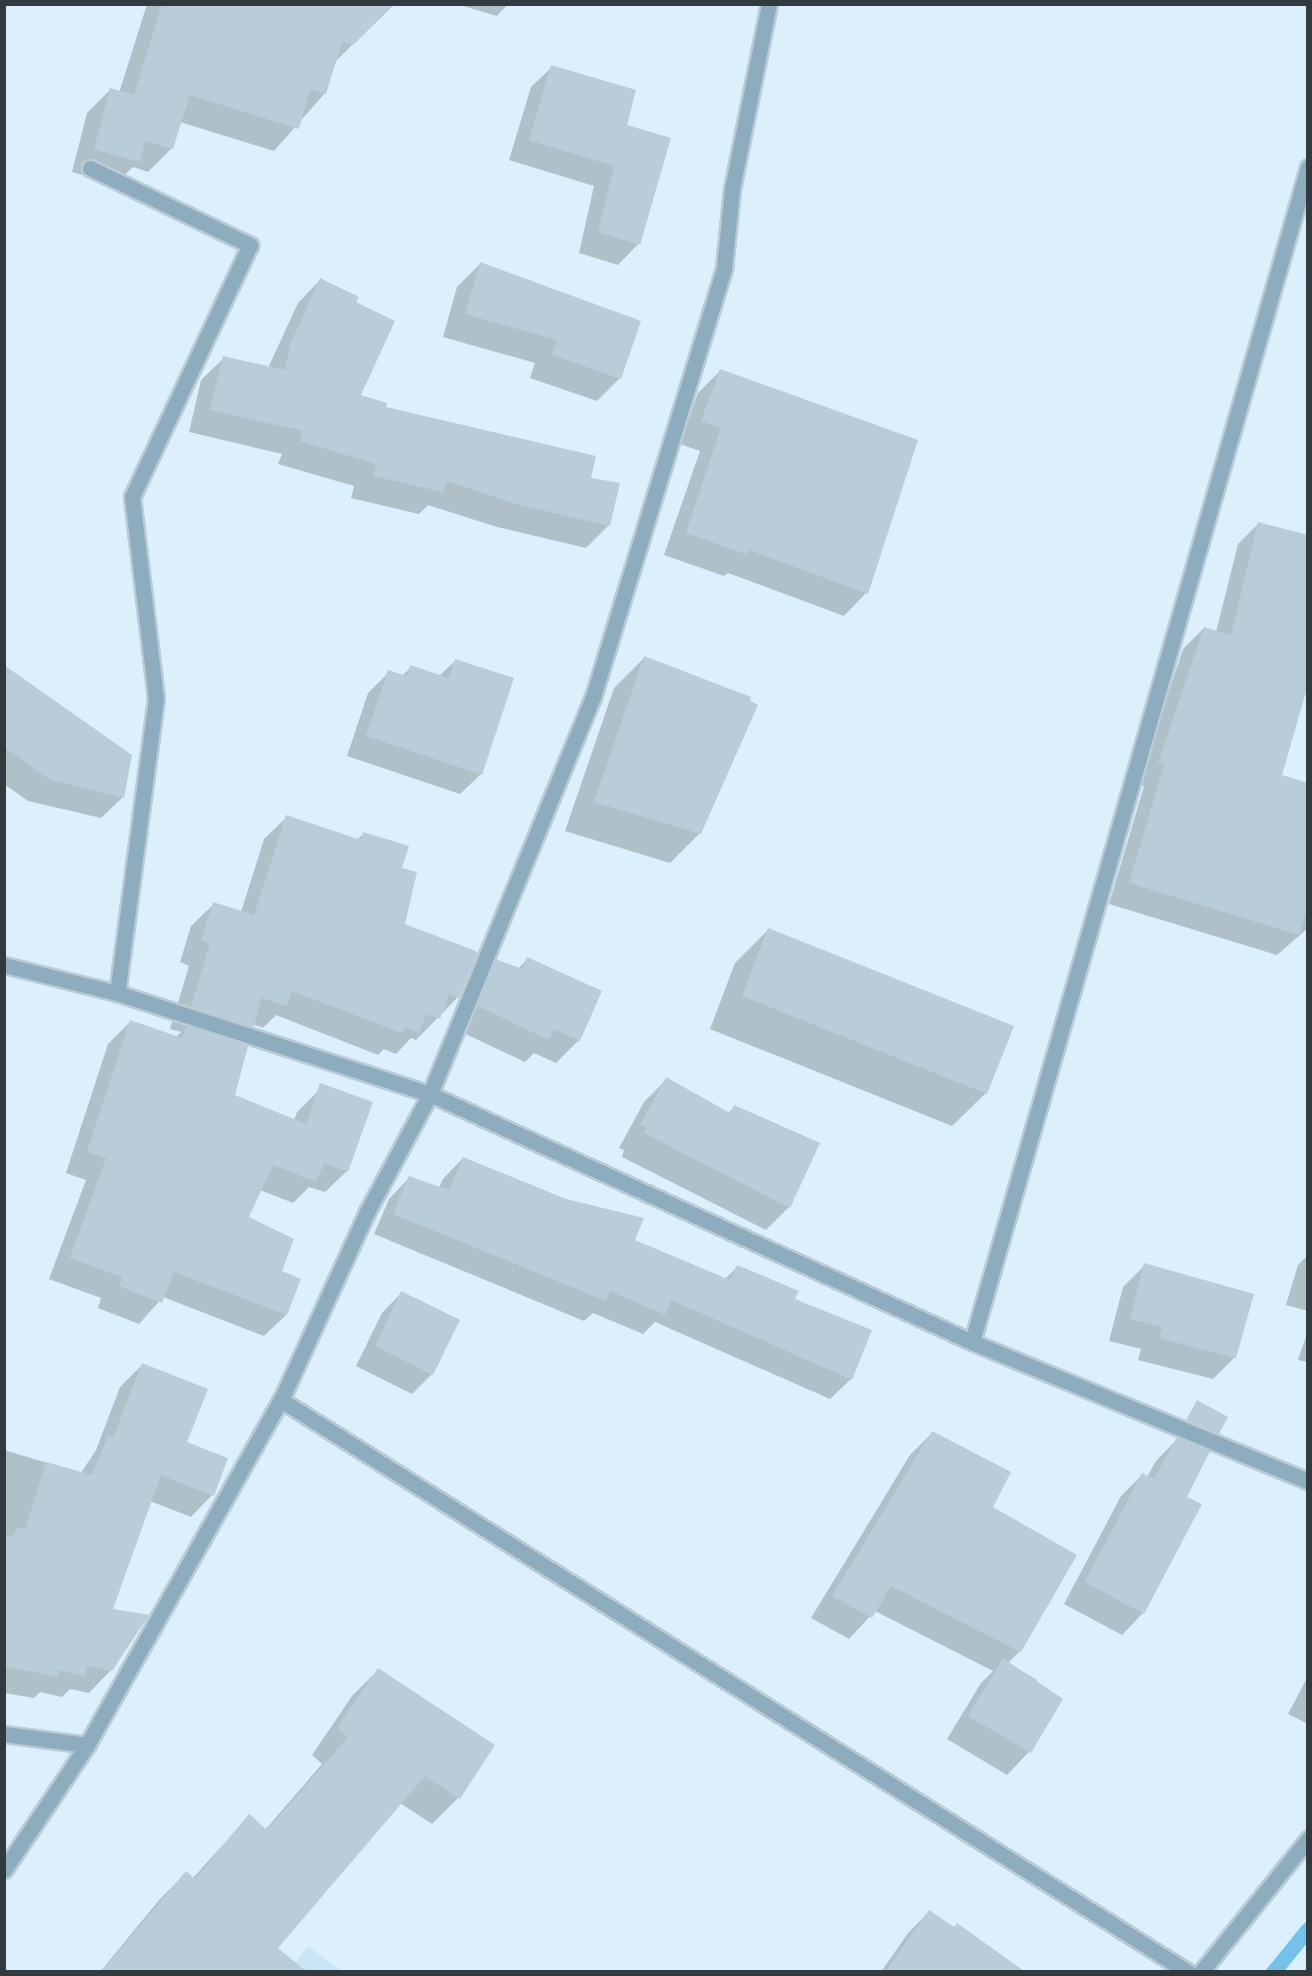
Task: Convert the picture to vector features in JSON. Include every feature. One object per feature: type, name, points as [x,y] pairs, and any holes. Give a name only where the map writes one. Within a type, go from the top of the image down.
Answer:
[{"type":"street","points":[[4,1870],[87,1745],[281,1400],[367,1212],[430,1094],[593,697],[671,451],[724,268],[732,189],[769,4]]},
{"type":"street","points":[[972,1342],[1308,167]]},
{"type":"street","points":[[90,168],[250,245],[132,497],[156,698],[117,993]]},
{"type":"street","points":[[4,965],[117,993],[430,1094],[972,1342],[1308,1481]]},
{"type":"street","points":[[281,1400],[1188,1971]]},
{"type":"street","points":[[4,1734],[87,1745]]},
{"type":"street","points":[[1202,1971],[1308,1839]]},
{"type":"shaded area","points":[[308,1946],[341,1971],[288,1972]]},
{"type":"building","points":[[162,4],[395,4],[353,45],[342,42],[326,94],[310,89],[299,129],[190,95],[173,149],[145,141],[140,162],[94,149],[110,88],[134,95]]},
{"type":"building","points":[[551,65],[636,90],[627,125],[671,138],[640,245],[598,232],[614,166],[529,140]]},
{"type":"building","points":[[480,262],[641,321],[621,379],[552,355],[557,340],[465,314]]},
{"type":"building","points":[[320,278],[359,297],[356,302],[395,321],[361,395],[387,403],[386,407],[596,456],[591,478],[620,483],[610,526],[520,505],[446,481],[443,492],[373,476],[376,464],[300,441],[303,431],[210,410],[223,356],[285,370],[290,345]]},
{"type":"building","points":[[720,369],[918,440],[868,594],[749,550],[748,555],[686,533],[721,428],[701,421]]},
{"type":"building","points":[[1258,522],[1308,535],[1308,685],[1282,775],[1308,783],[1308,906],[1299,935],[1129,883],[1164,765],[1158,763],[1204,627],[1231,635]]},
{"type":"building","points":[[644,656],[751,697],[750,701],[758,705],[701,834],[594,802]]},
{"type":"building","points":[[455,659],[514,678],[482,775],[366,736],[388,670],[407,676],[410,665],[449,678]]},
{"type":"building","points":[[4,665],[132,755],[124,798],[51,780],[4,747]]},
{"type":"building","points":[[286,815],[361,840],[363,832],[409,846],[402,868],[417,872],[405,924],[478,952],[459,998],[449,994],[440,1019],[426,1014],[419,1033],[405,1027],[402,1033],[292,991],[287,1006],[261,998],[254,1027],[191,1007],[210,943],[201,940],[213,902],[254,915]]},
{"type":"building","points":[[768,928],[1014,1026],[987,1094],[742,996]]},
{"type":"building","points":[[527,957],[602,991],[580,1041],[554,1029],[549,1040],[477,1006],[496,959],[522,969]]},
{"type":"building","points":[[130,1020],[182,1038],[186,1025],[248,1046],[235,1095],[306,1124],[320,1083],[373,1102],[348,1172],[324,1163],[316,1182],[273,1165],[249,1217],[294,1239],[282,1271],[301,1279],[287,1315],[174,1272],[162,1303],[119,1286],[122,1277],[70,1258],[106,1158],[87,1152]]},
{"type":"building","points":[[666,1077],[730,1113],[734,1105],[820,1143],[790,1208],[644,1133],[646,1127],[640,1125]]},
{"type":"building","points":[[463,1157],[566,1199],[644,1218],[635,1240],[730,1280],[737,1265],[799,1291],[795,1299],[872,1330],[852,1380],[671,1300],[665,1315],[610,1291],[606,1301],[393,1214],[409,1176],[449,1190]]},
{"type":"building","points":[[1144,1263],[1254,1294],[1236,1358],[1159,1338],[1162,1327],[1130,1319]]},
{"type":"building","points":[[401,1291],[460,1320],[433,1375],[375,1346]]},
{"type":"building","points":[[142,1363],[208,1389],[187,1442],[228,1458],[214,1496],[161,1475],[113,1609],[149,1615],[112,1671],[87,1666],[85,1676],[59,1670],[58,1677],[4,1666],[4,1534],[13,1537],[17,1527],[25,1530],[46,1462],[92,1475],[108,1436],[113,1438]]},
{"type":"building","points":[[1197,1400],[1228,1417],[1219,1434],[1186,1420]]},
{"type":"building","points":[[932,1431],[1011,1472],[993,1507],[1077,1555],[1021,1652],[891,1586],[872,1618],[832,1596]]},
{"type":"building","points":[[1177,1437],[1210,1451],[1187,1497],[1202,1504],[1144,1614],[1085,1582],[1142,1473],[1154,1479]]},
{"type":"building","points":[[1003,1658],[1063,1699],[1031,1753],[968,1716]]},
{"type":"building","points":[[378,1668],[495,1745],[460,1799],[425,1776],[278,1948],[306,1971],[102,1971],[186,1871],[195,1879],[249,1814],[267,1830],[348,1737],[337,1728]]},
{"type":"building","points":[[929,1910],[954,1927],[957,1923],[1024,1971],[886,1971]]},
{"type":"waterway","points":[[1273,1972],[1308,1929]]}]
